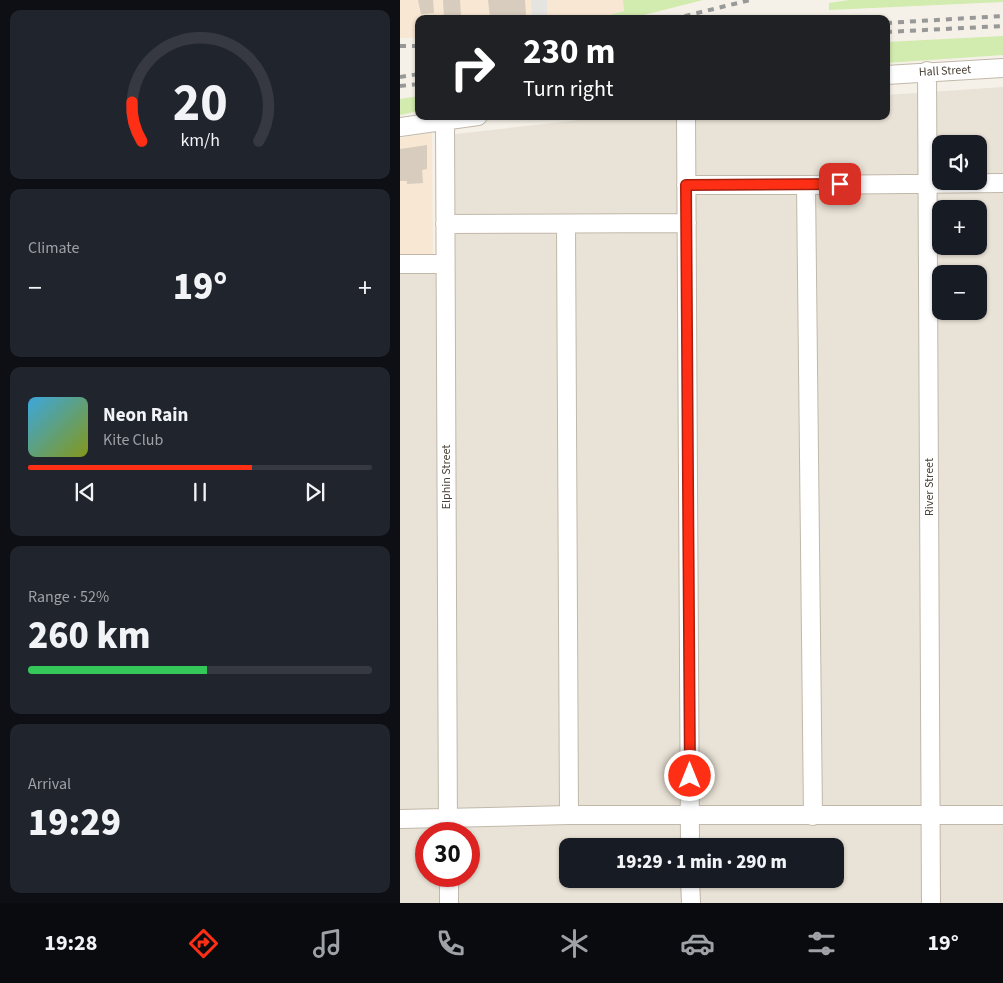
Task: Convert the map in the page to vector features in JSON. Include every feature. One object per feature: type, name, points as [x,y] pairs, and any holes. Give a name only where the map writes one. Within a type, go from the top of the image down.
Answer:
[{"type":"street","name":"Hall Street","points":[[890,74],[1003,68]]},
{"type":"street","name":"River Street","points":[[927,71],[931,903]]},
{"type":"street","points":[[400,127],[445,120]]},
{"type":"street","name":"Elphin Street","points":[[445,120],[448,822]]},
{"type":"street","points":[[686,120],[690,838]]},
{"type":"street","points":[[686,185],[1003,183]]},
{"type":"street","points":[[806,185],[813,816]]},
{"type":"street","points":[[445,224],[687,223]]},
{"type":"street","points":[[566,225],[569,815]]},
{"type":"street","points":[[400,264],[445,264]]},
{"type":"street","points":[[480,823],[569,815],[1003,815]]},
{"type":"street","points":[[400,819],[421,822]]},
{"type":"street","points":[[449,887],[449,903]]},
{"type":"street","points":[[690,888],[690,903]]},
{"type":"shaded area","points":[[400,0],[623,0],[624,11],[610,15],[415,15],[415,38],[400,38]]},
{"type":"shaded area","points":[[531,0],[547,0],[547,15],[532,15]]},
{"type":"shaded area","points":[[1003,87],[1003,903],[400,903],[400,265],[446,264],[447,135],[580,120],[890,120],[890,95]]},
{"type":"shaded area","points":[[432,133],[433,258],[400,259],[400,138]]},
{"type":"green space","points":[[623,0],[703,0],[644,15],[610,15],[624,11]]},
{"type":"green space","points":[[849,0],[1003,0],[1003,2],[829,10],[829,3]]},
{"type":"green space","points":[[1003,36],[1003,55],[890,63],[890,42]]},
{"type":"green space","points":[[415,97],[415,112],[400,115],[400,99]]},
{"type":"building","points":[[418,0],[433,0],[434,13],[421,14]]},
{"type":"building","points":[[443,0],[460,0],[461,15],[444,15]]},
{"type":"building","points":[[488,0],[525,0],[526,15],[490,15]]},
{"type":"building","points":[[427,145],[427,169],[422,170],[423,183],[407,184],[407,181],[400,181],[400,149]]},
{"type":"railway","points":[[689,15],[750,0]]},
{"type":"railway","points":[[890,23],[1003,16]]},
{"type":"railway","points":[[890,32],[1003,26]]},
{"type":"railway","points":[[400,46],[415,46]]},
{"type":"railway","points":[[400,77],[415,75]]},
{"type":"railway","points":[[400,86],[415,84]]},
{"type":"route","points":[[690,776],[686,185],[840,184]]}]
